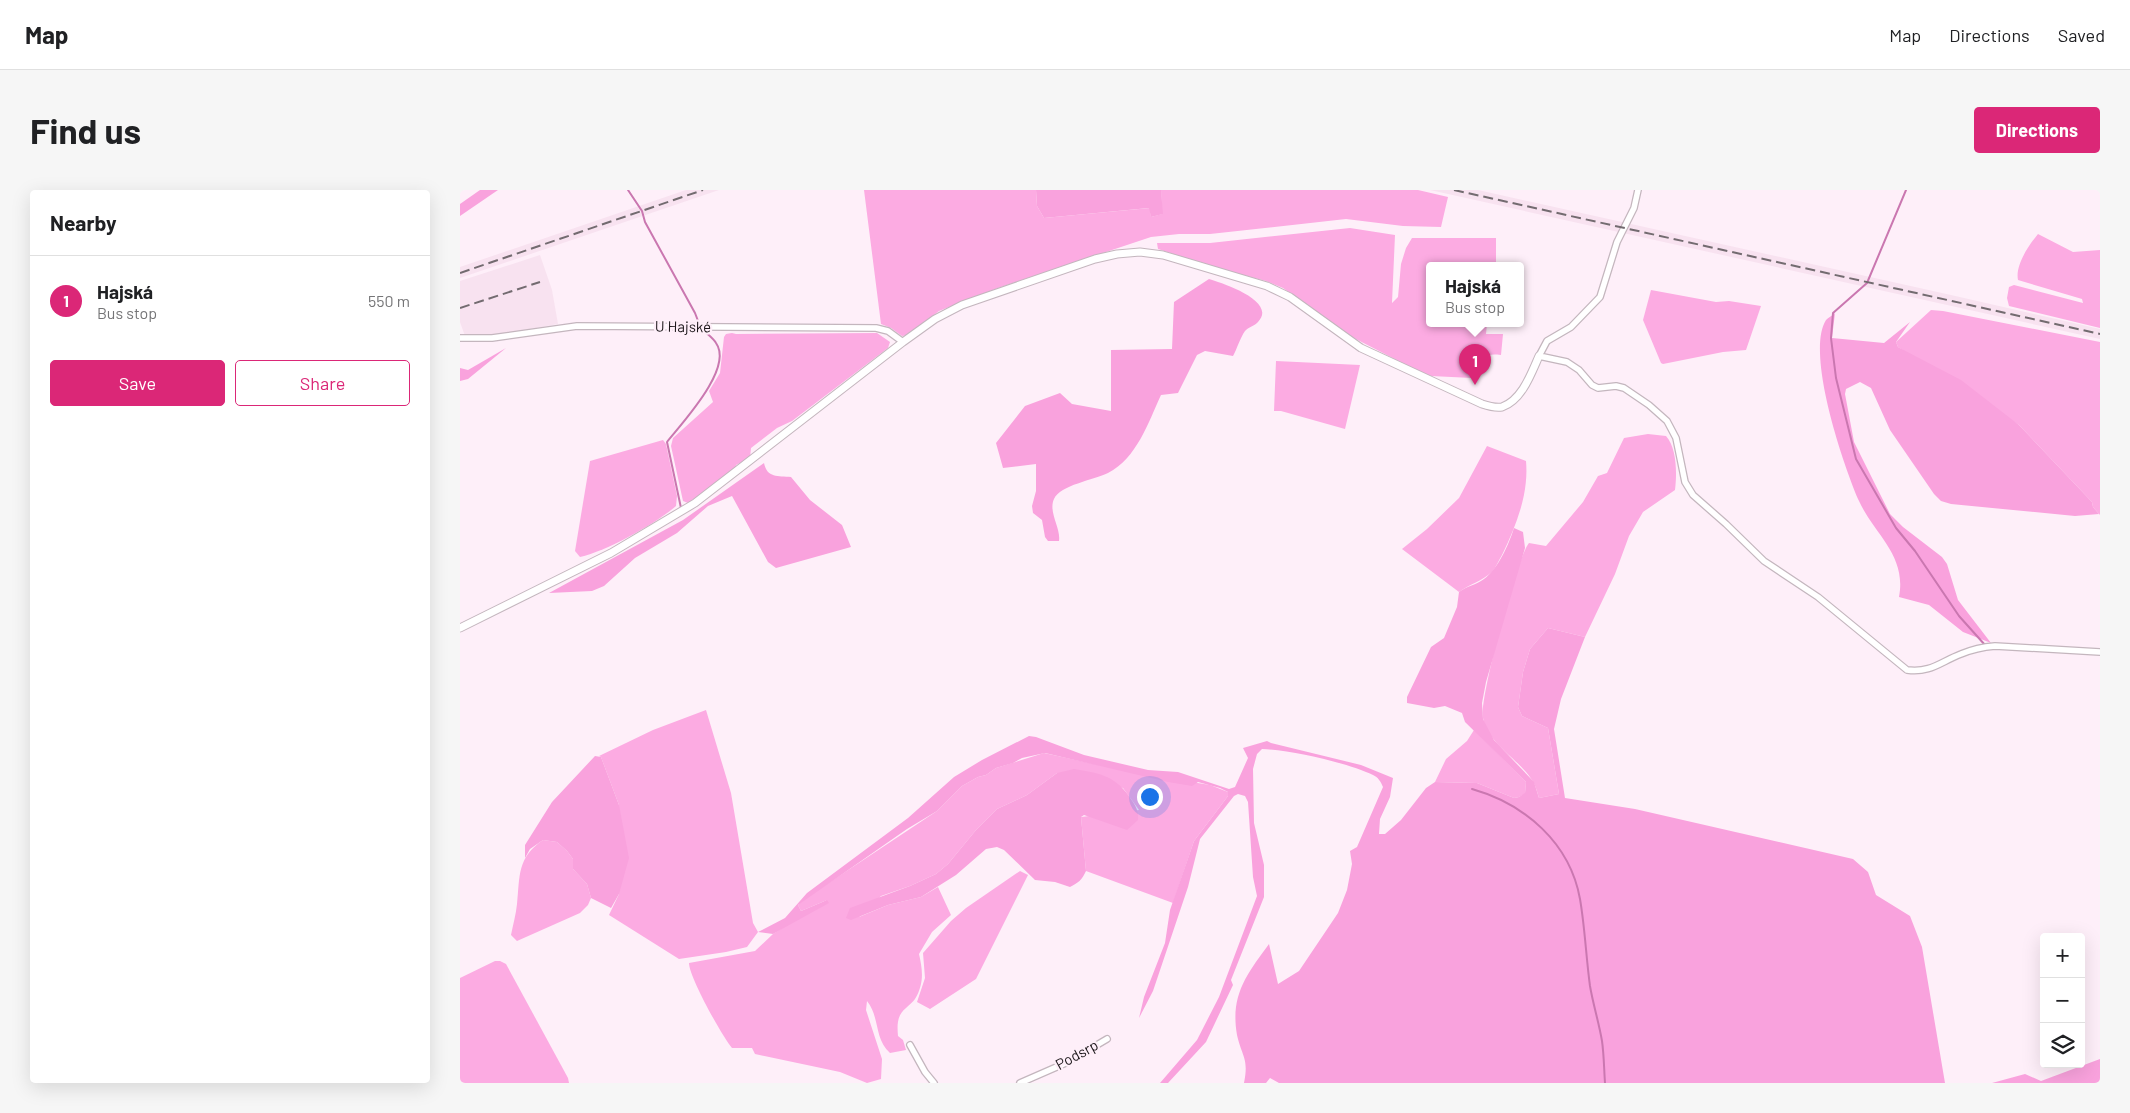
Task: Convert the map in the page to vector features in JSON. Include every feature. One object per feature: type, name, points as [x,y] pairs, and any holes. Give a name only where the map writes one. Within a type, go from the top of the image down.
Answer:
[{"type":"street","points":[[460,628],[611,553],[695,503],[935,319],[962,305],[1095,259],[1117,254],[1140,252],[1183,260],[1268,286],[1290,297],[1361,348],[1482,404],[1501,407],[1523,390],[1547,341],[1571,327],[1600,297],[1617,242],[1634,208],[1638,190]]},
{"type":"street","name":"U Hajské","points":[[460,338],[492,338],[577,326],[876,328],[888,330],[903,342]]},
{"type":"street","points":[[1539,356],[1567,362],[1579,370],[1592,385],[1598,388],[1616,386],[1624,388],[1650,405],[1667,421],[1676,438],[1685,482],[1693,496],[1726,524],[1764,561],[1818,597],[1907,670],[1918,672],[1930,669],[1960,654],[1980,647],[1996,646],[2100,652]]},
{"type":"street","name":"Podsrp","points":[[1020,1083],[1068,1062],[1106,1039]]},
{"type":"street","points":[[910,1045],[925,1072],[934,1083]]},
{"type":"shaded area","points":[[480,190],[498,190],[460,216],[460,204]]},
{"type":"shaded area","points":[[686,190],[719,190],[460,278],[460,267]]},
{"type":"shaded area","points":[[864,190],[1036,190],[1037,206],[1044,218],[1150,208],[1151,217],[1162,214],[1161,190],[1418,190],[1448,197],[1441,227],[1403,226],[1346,219],[1210,234],[1179,234],[1151,237],[998,288],[939,311],[909,335],[902,336],[881,324]]},
{"type":"shaded area","points":[[1036,190],[1161,190],[1163,214],[1151,217],[1149,208],[1044,218],[1037,206]]},
{"type":"shaded area","points":[[1430,190],[1478,190],[1951,295],[2100,329],[2100,339]]},
{"type":"shaded area","points":[[1350,228],[1395,235],[1392,303],[1398,297],[1401,264],[1406,248],[1412,238],[1496,238],[1496,262],[1426,262],[1426,327],[1487,327],[1486,334],[1503,334],[1501,355],[1489,355],[1480,372],[1472,378],[1431,376],[1348,335],[1283,288],[1266,281],[1216,268],[1158,249],[1157,243],[1210,243]]},
{"type":"shaded area","points":[[2038,234],[2073,252],[2100,250],[2100,328],[2009,306],[2007,298],[2009,287],[2014,285],[2083,303],[2082,299],[2018,280],[2021,262],[2027,249]]},
{"type":"shaded area","points":[[540,255],[552,290],[558,324],[502,334],[465,336],[460,322],[460,281]]},
{"type":"shaded area","points":[[1209,279],[1225,284],[1255,300],[1261,307],[1262,314],[1258,322],[1245,331],[1233,356],[1205,351],[1197,355],[1178,393],[1161,395],[1134,449],[1118,466],[1102,476],[1070,486],[1057,494],[1053,504],[1053,515],[1059,541],[1048,541],[1045,537],[1042,520],[1033,513],[1032,506],[1036,491],[1036,464],[1003,468],[996,443],[1025,406],[1060,393],[1072,404],[1111,411],[1111,350],[1172,349],[1174,302]]},
{"type":"shaded area","points":[[1651,290],[1716,302],[1729,301],[1761,306],[1746,350],[1723,352],[1661,363],[1643,320]]},
{"type":"shaded area","points":[[1931,310],[2100,342],[2100,515],[2093,507],[2092,502],[2019,425],[1898,347],[1896,342]]},
{"type":"shaded area","points":[[1835,313],[1832,338],[1884,343],[1910,322],[1896,342],[1898,347],[1961,380],[2019,425],[2092,502],[2093,507],[2099,514],[2075,516],[1951,504],[1941,501],[1934,494],[1890,430],[1871,388],[1860,382],[1846,389],[1845,394],[1854,442],[1890,514],[1903,527],[1942,557],[1947,564],[1958,600],[1991,643],[1963,632],[1929,605],[1899,597],[1900,582],[1894,557],[1859,501],[1836,437],[1829,410],[1820,357],[1821,336],[1826,320]]},
{"type":"shaded area","points":[[877,333],[890,342],[888,348],[792,421],[777,428],[751,448],[750,458],[736,465],[735,470],[688,503],[683,501],[671,446],[673,438],[713,402],[709,391],[720,373],[724,337],[726,334]]},
{"type":"shaded area","points":[[506,348],[468,379],[460,381],[460,368],[468,370]]},
{"type":"shaded area","points":[[1276,361],[1360,365],[1345,429],[1281,411],[1274,411]]},
{"type":"shaded area","points":[[1648,434],[1666,436],[1670,441],[1675,462],[1675,490],[1643,512],[1629,536],[1615,574],[1585,637],[1548,628],[1530,649],[1523,672],[1518,707],[1522,716],[1548,728],[1559,794],[1539,798],[1532,780],[1497,744],[1486,727],[1483,718],[1487,685],[1508,600],[1523,554],[1529,543],[1546,546],[1583,502],[1598,476],[1607,473],[1624,438]]},
{"type":"shaded area","points":[[663,440],[666,444],[677,496],[676,506],[656,521],[630,536],[603,549],[580,557],[575,551],[590,461]]},
{"type":"shaded area","points":[[1487,446],[1526,461],[1523,498],[1512,533],[1492,572],[1459,592],[1402,549],[1427,529],[1459,498]]},
{"type":"shaded area","points":[[764,463],[765,468],[770,474],[791,477],[810,500],[842,525],[851,547],[776,568],[768,562],[732,496],[708,506],[677,533],[635,558],[604,586],[592,591],[549,593],[683,520]]},
{"type":"shaded area","points":[[1514,528],[1523,532],[1525,548],[1486,682],[1482,703],[1483,719],[1494,740],[1534,782],[1539,798],[1559,794],[1548,728],[1522,716],[1518,707],[1523,672],[1530,649],[1548,628],[1585,637],[1561,699],[1554,729],[1565,798],[1635,809],[1853,859],[1868,872],[1876,895],[1910,916],[1922,947],[1945,1083],[1279,1083],[1270,1078],[1266,1083],[1244,1083],[1246,1068],[1235,1021],[1238,997],[1247,975],[1269,944],[1278,984],[1299,971],[1338,913],[1347,890],[1352,864],[1350,851],[1357,847],[1383,787],[1375,776],[1362,770],[1335,762],[1274,750],[1262,749],[1257,754],[1253,769],[1254,823],[1264,865],[1264,897],[1231,980],[1233,985],[1206,1042],[1168,1083],[1160,1083],[1197,1040],[1219,997],[1257,896],[1253,877],[1248,802],[1245,796],[1238,794],[1234,796],[1200,839],[1188,887],[1153,991],[1139,1018],[1144,997],[1165,943],[1170,910],[1194,841],[1228,796],[1228,792],[1220,788],[1198,782],[1192,786],[1168,782],[1045,753],[1022,758],[996,768],[986,775],[978,777],[962,786],[937,811],[907,829],[798,905],[801,911],[827,900],[829,903],[773,934],[758,932],[785,918],[807,893],[908,818],[954,777],[1029,736],[1084,755],[1148,770],[1178,772],[1229,789],[1235,787],[1248,758],[1243,748],[1267,741],[1361,765],[1393,778],[1390,797],[1380,819],[1379,834],[1385,834],[1401,820],[1426,788],[1435,782],[1477,783],[1514,798],[1519,797],[1525,793],[1526,782],[1465,722],[1462,713],[1445,706],[1434,708],[1407,703],[1407,697],[1431,647],[1444,638],[1457,607],[1459,592],[1489,575],[1506,549]]},
{"type":"shaded area","points":[[706,710],[731,793],[753,923],[758,932],[747,947],[679,959],[609,915],[619,894],[619,805],[599,756],[653,730]]},
{"type":"shaded area","points":[[1474,730],[1526,782],[1525,794],[1514,798],[1477,783],[1435,782],[1446,759],[1467,741]]},
{"type":"shaded area","points":[[1044,753],[1131,772],[1210,785],[1228,792],[1228,796],[1194,841],[1173,903],[1086,871],[1081,817],[1139,810],[1123,788],[1057,773],[1027,795],[997,809],[976,830],[948,864],[936,874],[881,896],[859,917],[888,905],[921,897],[938,887],[951,915],[932,932],[919,954],[922,972],[920,988],[915,999],[899,1017],[898,1024],[898,1036],[903,1040],[906,1050],[890,1053],[885,1047],[879,1035],[874,1014],[867,1001],[866,1010],[882,1059],[881,1079],[867,1083],[840,1072],[755,1054],[752,1048],[732,1048],[700,993],[689,963],[755,951],[773,934],[827,900],[801,911],[798,905],[803,900],[937,811],[962,786],[978,777],[986,775],[996,768]]},
{"type":"shaded area","points":[[595,756],[601,757],[619,805],[629,858],[619,894],[611,908],[591,898],[587,884],[573,869],[573,859],[557,842],[543,840],[530,849],[525,858],[525,845],[552,802]]},
{"type":"shaded area","points":[[1074,769],[1105,776],[1117,783],[1133,802],[1138,816],[1138,820],[1127,830],[1084,815],[1081,817],[1086,871],[1075,884],[1070,887],[1055,882],[1035,880],[1004,850],[997,847],[986,849],[956,875],[921,897],[888,905],[851,920],[846,918],[850,908],[910,886],[936,874],[948,864],[976,830],[997,809],[1027,795],[1057,773]]},
{"type":"shaded area","points":[[543,840],[557,842],[567,851],[573,859],[573,869],[587,884],[591,898],[588,905],[580,913],[517,941],[511,935],[517,908],[521,868],[528,854]]},
{"type":"shaded area","points":[[1020,871],[1028,875],[976,979],[930,1009],[917,1002],[925,978],[923,953],[951,921],[966,908]]},
{"type":"shaded area","points":[[495,961],[506,964],[569,1083],[460,1083],[460,978]]},
{"type":"shaded area","points":[[2100,1059],[2100,1083],[1992,1083],[2025,1074],[2041,1081],[2076,1068],[2085,1068],[2085,1065]]},
{"type":"waterway","points":[[628,190],[642,211],[645,222],[695,313],[700,326]]},
{"type":"waterway","points":[[1906,190],[1867,283],[1833,313],[1831,338],[1836,378],[1856,459],[1896,528],[1915,551],[1959,616],[1985,645]]},
{"type":"waterway","points":[[681,508],[667,442],[704,395],[718,366],[720,354],[716,343],[702,329]]},
{"type":"waterway","points":[[1472,789],[1510,805],[1542,829],[1566,860],[1575,879],[1580,899],[1590,986],[1602,1041],[1605,1083]]},
{"type":"railway","points":[[460,273],[703,190]]},
{"type":"railway","points":[[1454,190],[2100,334]]},
{"type":"railway","points":[[460,308],[540,282]]},
{"type":"place","name":"Hajská","points":[[1475,385]]}]
